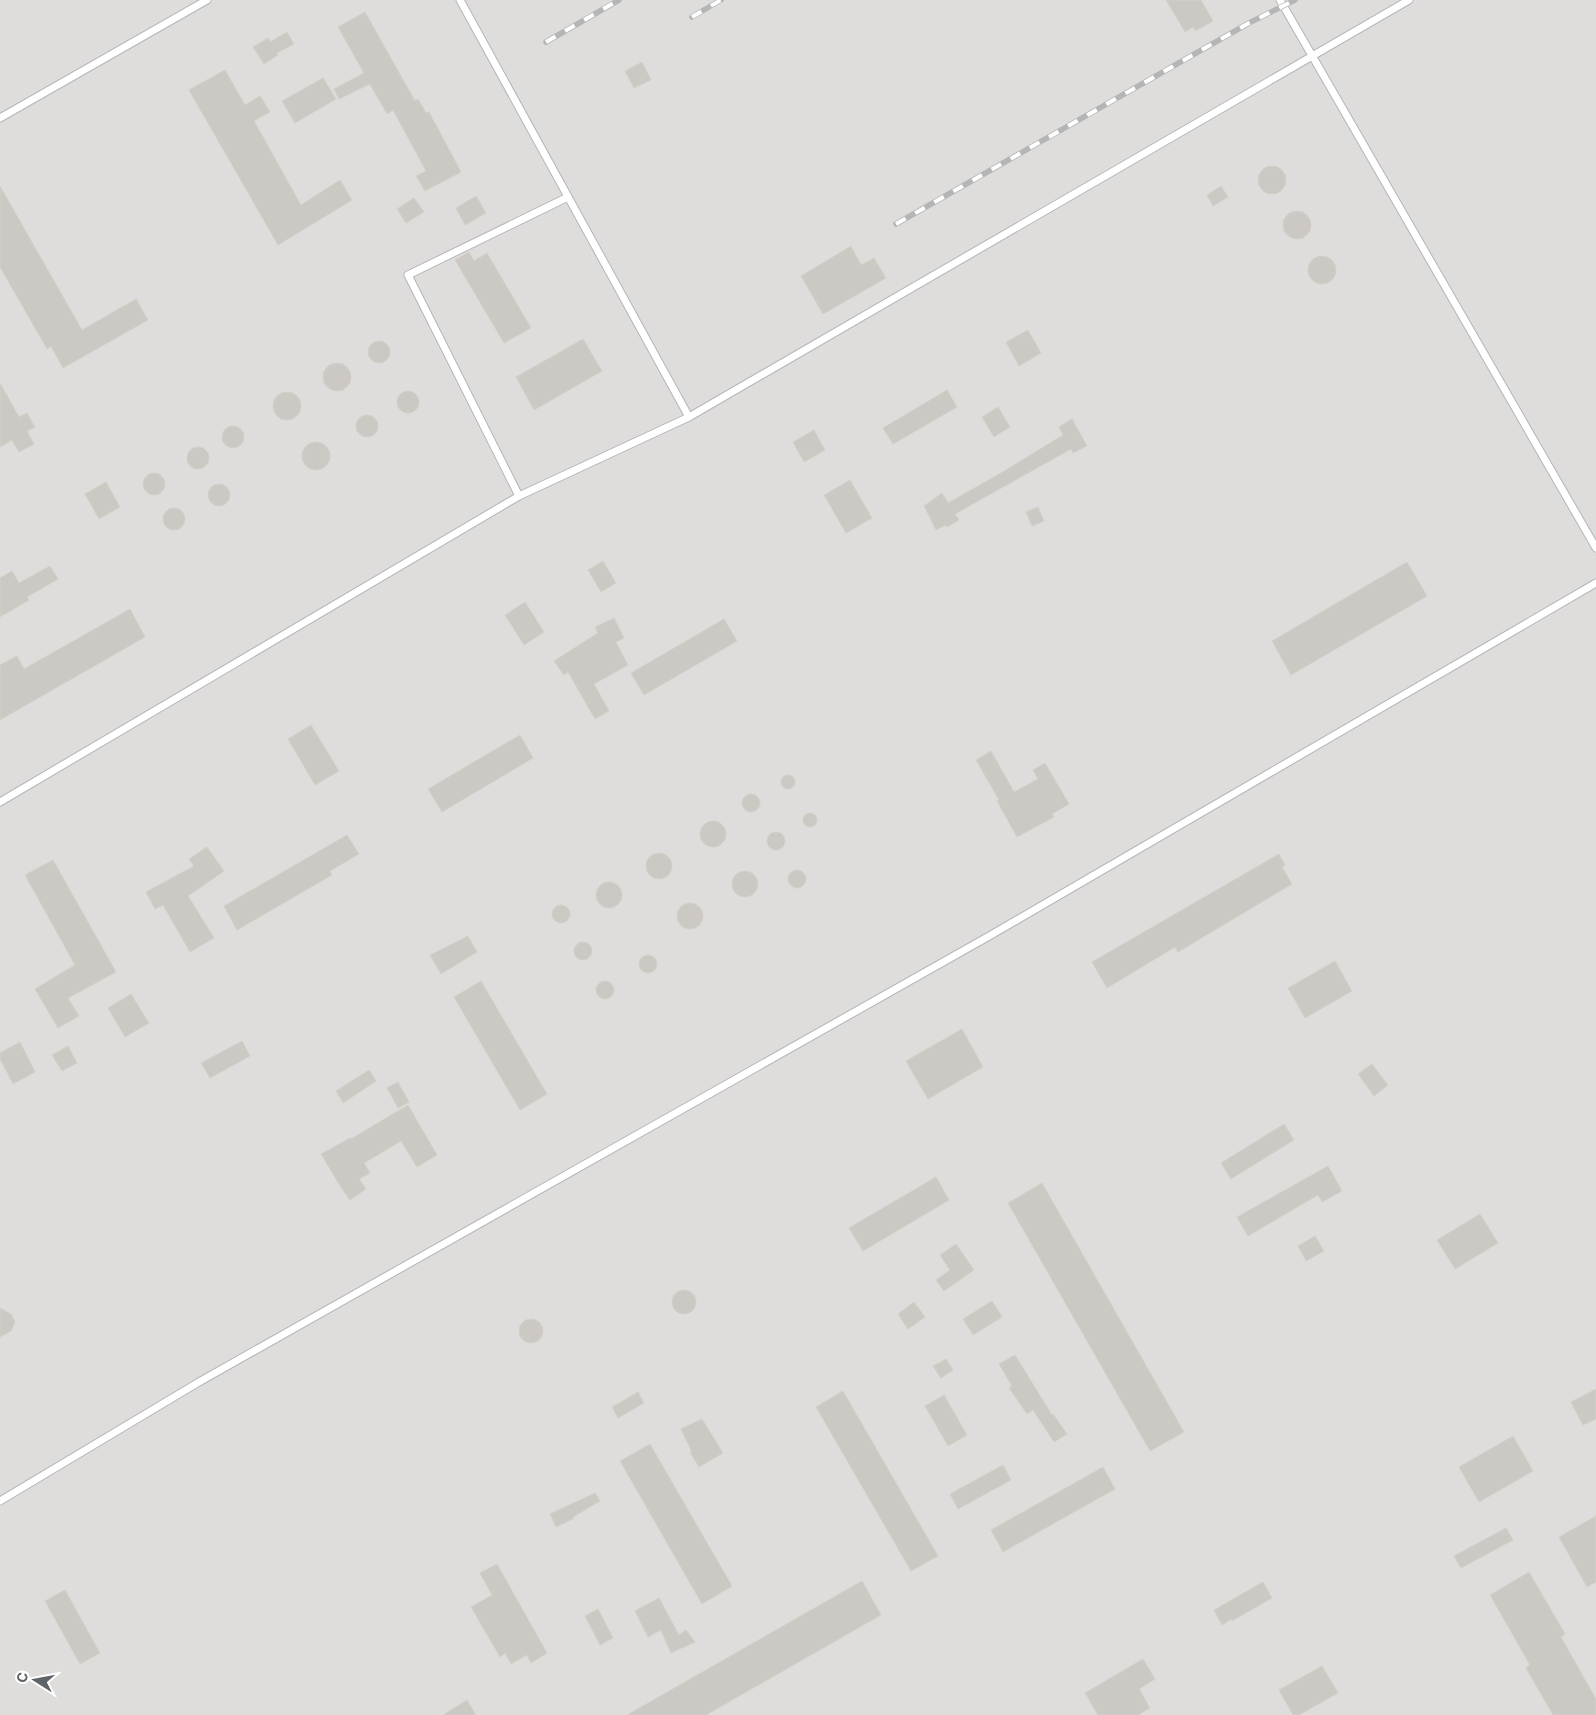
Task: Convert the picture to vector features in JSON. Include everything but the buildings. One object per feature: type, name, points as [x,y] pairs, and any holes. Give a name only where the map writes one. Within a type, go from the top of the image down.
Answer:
[{"type":"lane","points":[[0,118],[207,0]]},
{"type":"lane","points":[[460,0],[689,417]]},
{"type":"lane","points":[[1280,0],[1596,548]]},
{"type":"lane","points":[[0,802],[519,496],[689,417],[1409,0]]},
{"type":"lane","points":[[519,496],[408,275],[568,197]]},
{"type":"lane","points":[[0,1500],[199,1382],[991,935],[1596,583]]},
{"type":"shaded area","points":[[0,0],[1596,0],[1596,1715],[0,1715]]},
{"type":"railway","points":[[546,42],[619,0]]},
{"type":"railway","points":[[692,17],[721,0]]},
{"type":"railway","points":[[896,224],[1249,23],[1295,0]]}]
